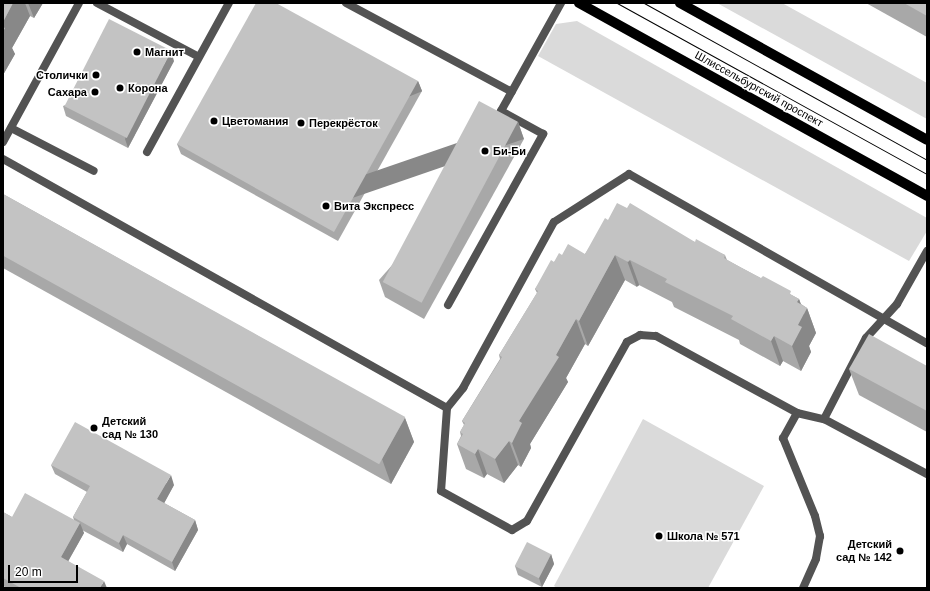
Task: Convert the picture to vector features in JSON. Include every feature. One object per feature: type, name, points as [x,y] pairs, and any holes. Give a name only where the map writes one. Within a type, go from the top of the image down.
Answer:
[{"type":"main road","name":"Шлиссельбургский проспект","points":[[579,3],[927,196]]},
{"type":"main road","points":[[680,3],[927,140]]},
{"type":"lane","points":[[3,142],[78,3]]},
{"type":"lane","points":[[97,3],[200,57]]},
{"type":"lane","points":[[147,152],[229,3]]},
{"type":"lane","points":[[346,3],[512,92]]},
{"type":"lane","points":[[448,305],[543,134],[501,111],[560,3]]},
{"type":"lane","points":[[11,128],[94,171]]},
{"type":"lane","points":[[3,159],[446,408]]},
{"type":"lane","points":[[927,343],[629,174],[554,222],[463,388],[446,408],[441,491],[512,530],[527,521],[627,342],[640,335],[656,336],[797,413],[824,419],[927,474]]},
{"type":"lane","points":[[824,419],[866,338],[897,304],[927,251]]},
{"type":"lane","points":[[797,413],[783,438],[814,516],[820,536],[816,559],[803,588]]},
{"type":"shaded area","points":[[717,3],[782,3],[927,83],[927,119]]},
{"type":"shaded area","points":[[577,21],[927,218],[927,231],[909,261],[538,56],[556,24]]},
{"type":"shaded area","name":"Школа № 571","points":[[643,419],[764,486],[708,588],[557,588],[554,586]]},
{"type":"building","points":[[3,3],[13,3],[3,22]]},
{"type":"building","name":"Перекрёсток","points":[[256,3],[276,3],[418,81],[334,232],[177,144]]},
{"type":"building","points":[[904,3],[927,3],[927,16]]},
{"type":"building","name":"Корона","points":[[109,19],[171,51],[127,138],[65,106]]},
{"type":"building","points":[[479,101],[518,122],[422,303],[383,282]]},
{"type":"building","points":[[3,194],[405,417],[379,464],[3,256]]},
{"type":"building","points":[[617,203],[627,208],[630,203],[695,242],[696,239],[725,255],[724,258],[740,267],[761,278],[763,276],[791,291],[790,294],[799,299],[797,302],[807,308],[798,325],[802,327],[792,346],[774,336],[771,341],[731,319],[733,316],[665,282],[667,279],[630,260],[628,262],[615,255],[579,321],[576,319],[556,355],[559,357],[519,421],[522,423],[512,443],[509,441],[495,459],[478,449],[475,454],[457,444],[463,434],[460,432],[465,423],[462,421],[502,357],[499,355],[538,291],[535,289],[551,260],[554,262],[559,253],[562,255],[568,244],[585,254],[605,218],[608,220]]},
{"type":"building","points":[[869,334],[927,366],[927,411],[849,369]]},
{"type":"building","points":[[75,422],[171,475],[157,499],[195,520],[172,562],[123,535],[119,543],[73,517],[90,486],[51,465]]},
{"type":"building","points":[[25,493],[80,523],[61,557],[104,581],[100,588],[21,588],[3,578],[3,512],[12,517]]},
{"type":"building","points":[[527,542],[551,554],[539,578],[515,566]]},
{"type":"tram line","points":[[617,3],[927,174]]},
{"type":"tram line","points":[[644,3],[927,160]]},
{"type":"place","name":"Магнит","points":[[137,52]]},
{"type":"place","name":"Столички","points":[[96,75]]},
{"type":"place","name":"Корона","points":[[120,88]]},
{"type":"place","name":"Сахара","points":[[95,92]]},
{"type":"place","name":"Цветомания","points":[[214,121]]},
{"type":"place","name":"Перекрёсток","points":[[301,123]]},
{"type":"place","name":"Би-Би","points":[[485,151]]},
{"type":"place","name":"Вита Экспресс","points":[[326,206]]},
{"type":"place","name":"Детский сад № 130","points":[[94,428]]},
{"type":"place","name":"Школа № 571","points":[[659,536]]},
{"type":"place","name":"Детский сад № 142","points":[[900,551]]}]
